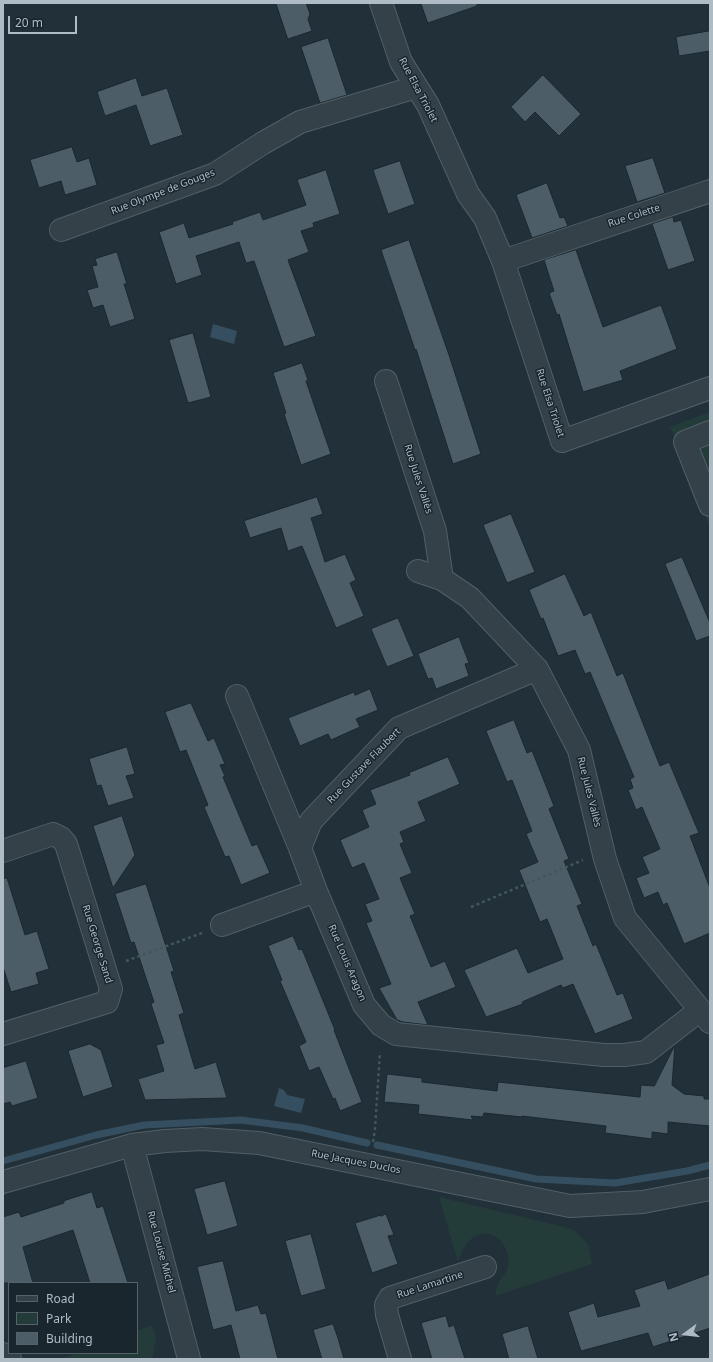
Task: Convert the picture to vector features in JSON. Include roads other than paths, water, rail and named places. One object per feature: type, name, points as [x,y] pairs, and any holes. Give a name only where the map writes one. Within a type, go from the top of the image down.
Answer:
[{"type":"street","name":"Rue Elsa Triolet","points":[[381,3],[401,62],[428,106],[468,194],[485,218],[503,261],[562,441],[710,388]]},
{"type":"street","name":"Rue Olympe de Gouges","points":[[61,230],[215,174],[263,143],[300,122],[416,87]]},
{"type":"street","name":"Rue Colette","points":[[503,261],[710,191]]},
{"type":"street","name":"Rue Jules Vallès","points":[[386,381],[435,531],[442,579]]},
{"type":"street","points":[[710,432],[685,442],[710,505]]},
{"type":"street","name":"Rue Jules Vallès","points":[[418,571],[442,579],[470,598],[537,669],[579,750],[604,852],[625,918],[705,1016]]},
{"type":"street","name":"Rue Gustave Flaubert","points":[[300,848],[311,821],[399,728],[537,669]]},
{"type":"street","name":"Rue Louis Aragon","points":[[237,696],[364,1005],[381,1025],[396,1034],[604,1055],[624,1055],[646,1052],[705,1016]]},
{"type":"street","name":"Rue George Sand","points":[[3,851],[54,834],[61,838],[66,844],[111,990],[107,1002],[3,1034]]},
{"type":"street","points":[[222,925],[316,891]]},
{"type":"street","name":"Rue Jacques Duclos","points":[[3,1182],[132,1145],[202,1139],[259,1143],[570,1206],[643,1202],[710,1189]]},
{"type":"street","name":"Rue Louise Michel","points":[[132,1145],[189,1359]]},
{"type":"street","name":"Rue Lamartine","points":[[400,1359],[387,1315],[386,1305],[390,1298],[485,1267]]},
{"type":"street","points":[[3,1354],[10,1359]]},
{"type":"water","points":[[213,324],[237,331],[234,344],[210,337]]},
{"type":"water","points":[[279,1088],[284,1090],[287,1095],[305,1099],[301,1113],[274,1106]]},
{"type":"waterway","points":[[3,1161],[96,1135],[144,1125],[241,1120],[303,1128],[367,1143]]},
{"type":"waterway","points":[[377,1145],[536,1179],[615,1183],[687,1171],[710,1165]]}]
